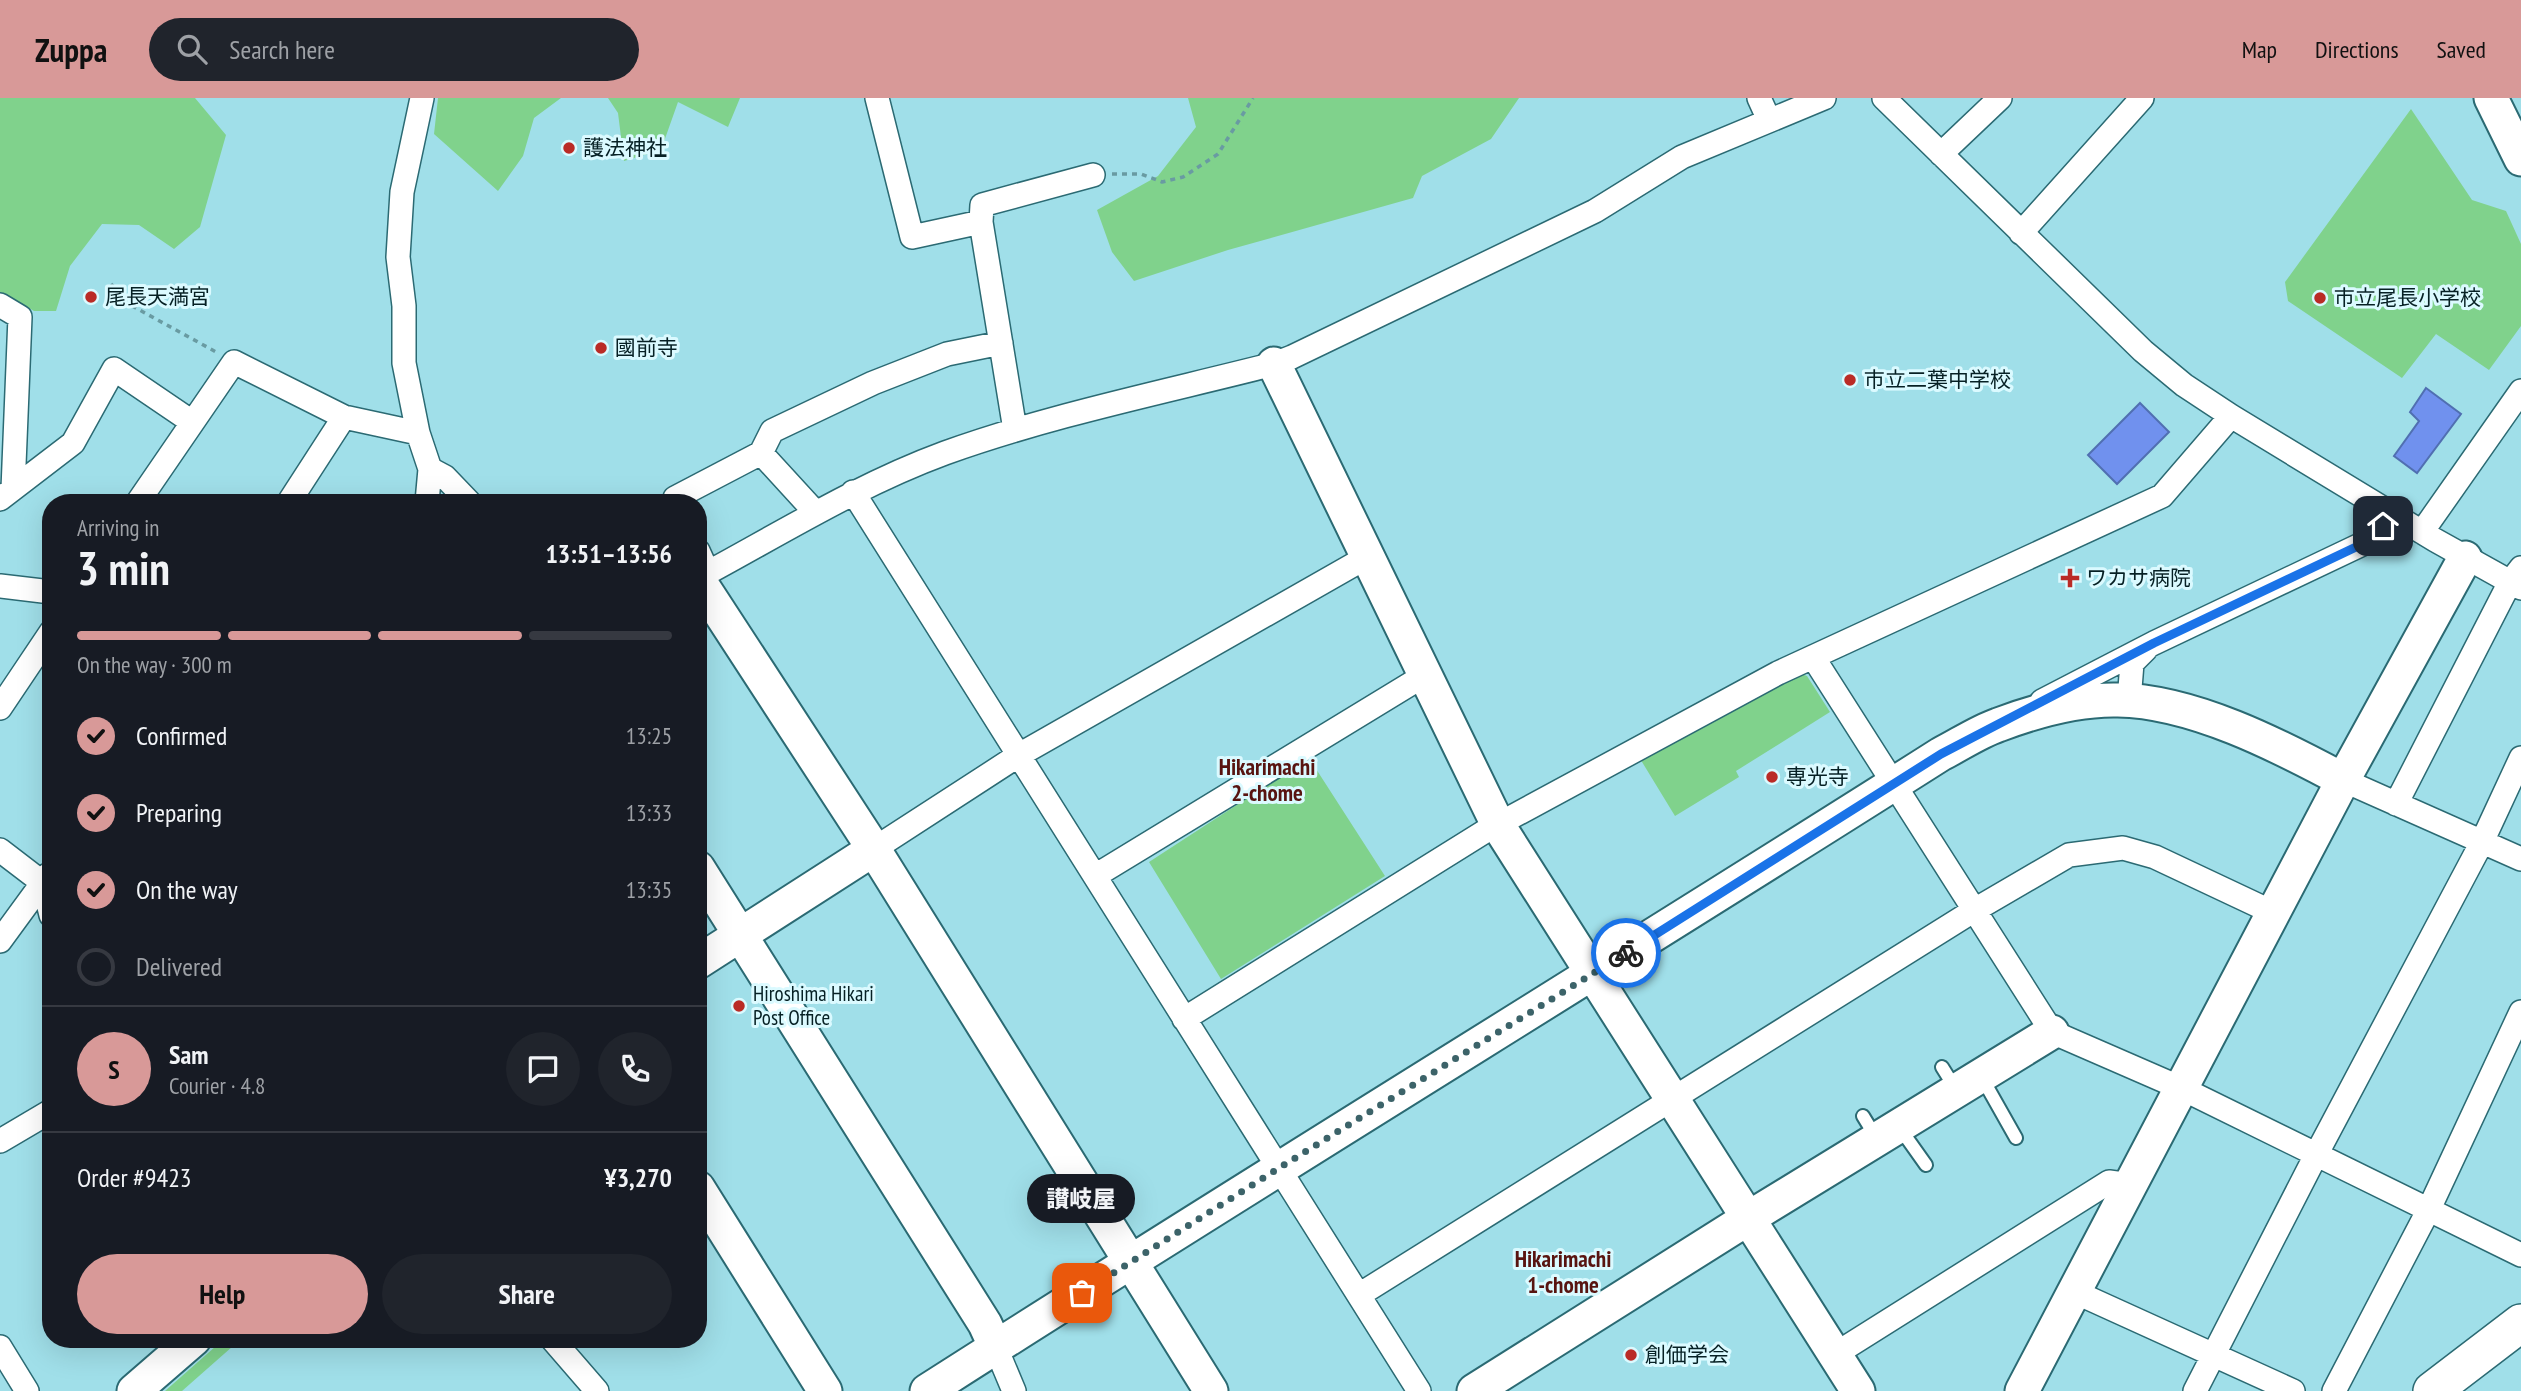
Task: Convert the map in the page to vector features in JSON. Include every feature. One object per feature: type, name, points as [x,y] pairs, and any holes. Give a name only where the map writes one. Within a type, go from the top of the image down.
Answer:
[{"type":"main road","points":[[2432,1391],[2521,1323]]},
{"type":"street","points":[[422,98],[402,192],[398,257],[404,306],[404,363],[418,433],[430,469],[428,494]]},
{"type":"street","points":[[877,98],[912,237],[981,222]]},
{"type":"street","points":[[1759,98],[1769,120]]},
{"type":"street","points":[[707,573],[853,492],[943,454],[1015,430],[1273,364],[1595,211],[1682,157],[1824,98]]},
{"type":"street","points":[[1884,98],[2143,351],[2184,385],[2465,558],[2517,579],[2396,804]]},
{"type":"street","points":[[1941,154],[2000,98]]},
{"type":"street","points":[[2021,233],[2141,98]]},
{"type":"street","points":[[2491,98],[2521,159]]},
{"type":"street","points":[[1015,430],[981,222],[982,205],[1093,174]]},
{"type":"street","points":[[0,305],[20,317],[7,494]]},
{"type":"street","points":[[683,494],[761,453],[772,432],[873,383],[947,354],[1001,343]]},
{"type":"street","points":[[143,494],[234,362],[344,416],[418,433]]},
{"type":"street","points":[[1273,364],[1498,825],[1858,1391]]},
{"type":"street","points":[[7,494],[73,443],[114,369],[192,422]]},
{"type":"street","points":[[2422,532],[2521,391]]},
{"type":"street","points":[[294,494],[344,416]]},
{"type":"street","points":[[1184,1019],[1498,825],[1778,673],[2162,496],[2231,416]]},
{"type":"street","points":[[761,453],[816,513]]},
{"type":"street","points":[[430,469],[445,477],[461,494]]},
{"type":"street","points":[[853,492],[1419,1391]]},
{"type":"street","points":[[927,1391],[1941,754],[2154,643],[2375,538],[2391,513]]},
{"type":"street","points":[[707,957],[1019,755],[1367,557]]},
{"type":"street","points":[[2022,1391],[2343,780],[2465,558]]},
{"type":"street","points":[[707,585],[1211,1391]]},
{"type":"street","points":[[0,586],[42,591]]},
{"type":"street","points":[[2129,701],[2132,663],[2154,643]]},
{"type":"street","points":[[0,708],[42,645]]},
{"type":"street","points":[[1813,657],[2052,1032],[2183,1089],[2521,1255]]},
{"type":"street","points":[[1096,876],[1425,675]]},
{"type":"street","points":[[1995,726],[2054,707],[2115,700],[2147,702],[2215,720],[2280,746],[2343,780],[2521,859]]},
{"type":"street","points":[[2195,1391],[2316,1155],[2482,842],[2521,758]]},
{"type":"street","points":[[1359,1295],[1973,911],[2069,855],[2123,848],[2155,857],[2274,914]]},
{"type":"street","points":[[0,850],[42,874]]},
{"type":"street","points":[[707,882],[985,1324],[1014,1391]]},
{"type":"street","points":[[0,941],[42,884]]},
{"type":"street","points":[[2334,1391],[2429,1209],[2521,1012]]},
{"type":"street","points":[[1474,1391],[1747,1219],[1880,1127],[1960,1078],[2052,1032]]},
{"type":"street","points":[[0,1141],[42,1116]]},
{"type":"street","points":[[1834,1355],[2109,1182],[2131,1185]]},
{"type":"street","points":[[707,1202],[825,1391]]},
{"type":"street","points":[[2075,1292],[2292,1391]]},
{"type":"street","points":[[0,1347],[27,1391]]},
{"type":"street","points":[[134,1391],[184,1348]]},
{"type":"street","points":[[560,1348],[597,1391]]},
{"type":"lane","points":[[1960,1078],[2016,1138]]},
{"type":"lane","points":[[1880,1127],[1926,1165]]},
{"type":"lane","points":[[1047,1194],[1077,1175]]},
{"type":"path","points":[[1093,174],[1141,174],[1162,182],[1183,177],[1218,155],[1253,98]]},
{"type":"path","points":[[111,284],[134,307],[234,362]]},
{"type":"green space","points":[[0,98],[195,98],[226,135],[200,227],[174,249],[139,225],[102,224],[70,266],[56,311],[34,311],[9,296],[0,294]]},
{"type":"green space","points":[[438,98],[561,98],[534,118],[523,156],[498,191],[434,134]]},
{"type":"green space","points":[[608,98],[740,98],[728,127],[678,102],[661,150],[624,161],[618,113]]},
{"type":"green space","points":[[1188,98],[1519,98],[1491,139],[1422,176],[1413,198],[1228,250],[1134,281],[1112,252],[1097,210],[1158,176],[1196,127]]},
{"type":"green space","points":[[2411,109],[2472,200],[2506,211],[2521,244],[2521,326],[2489,370],[2436,334],[2402,378],[2288,301],[2285,282]]},
{"type":"green space","points":[[1796,672],[1807,676],[1830,712],[1736,771],[1739,777],[1675,816],[1639,757]]},
{"type":"green space","points":[[1309,758],[1385,876],[1221,979],[1149,862]]},
{"type":"green space","points":[[214,1348],[231,1348],[182,1391],[165,1391]]},
{"type":"water","points":[[2426,388],[2461,414],[2417,473],[2394,456],[2419,421],[2410,412]]},
{"type":"water","points":[[2140,403],[2169,432],[2117,484],[2088,455]]},
{"type":"way so far","points":[[1082,1293],[1626,953]]},
{"type":"place","name":"護法神社","points":[[569,148]]},
{"type":"place","name":"尾長天満宮","points":[[91,297]]},
{"type":"place","name":"市立尾長小学校","points":[[2320,298]]},
{"type":"place","name":"國前寺","points":[[601,348]]},
{"type":"place","name":"市立二葉中学校","points":[[1850,380]]},
{"type":"place","name":"ワカサ病院","points":[[2070,578]]},
{"type":"place","name":"専光寺","points":[[1772,777]]},
{"type":"place","name":"Hiroshima Hikari Post Office","points":[[739,1006]]},
{"type":"place","name":"讃岐屋","points":[[1082,1293]]},
{"type":"place","name":"創価学会","points":[[1631,1355]]},
{"type":"district","name":"Hikarimachi 2-chome","points":[[1267,780]]},
{"type":"district","name":"Hikarimachi 1-chome","points":[[1563,1272]]},
{"type":"route","points":[[1626,953],[1941,754],[2154,643],[2375,538],[2383,526]]}]
